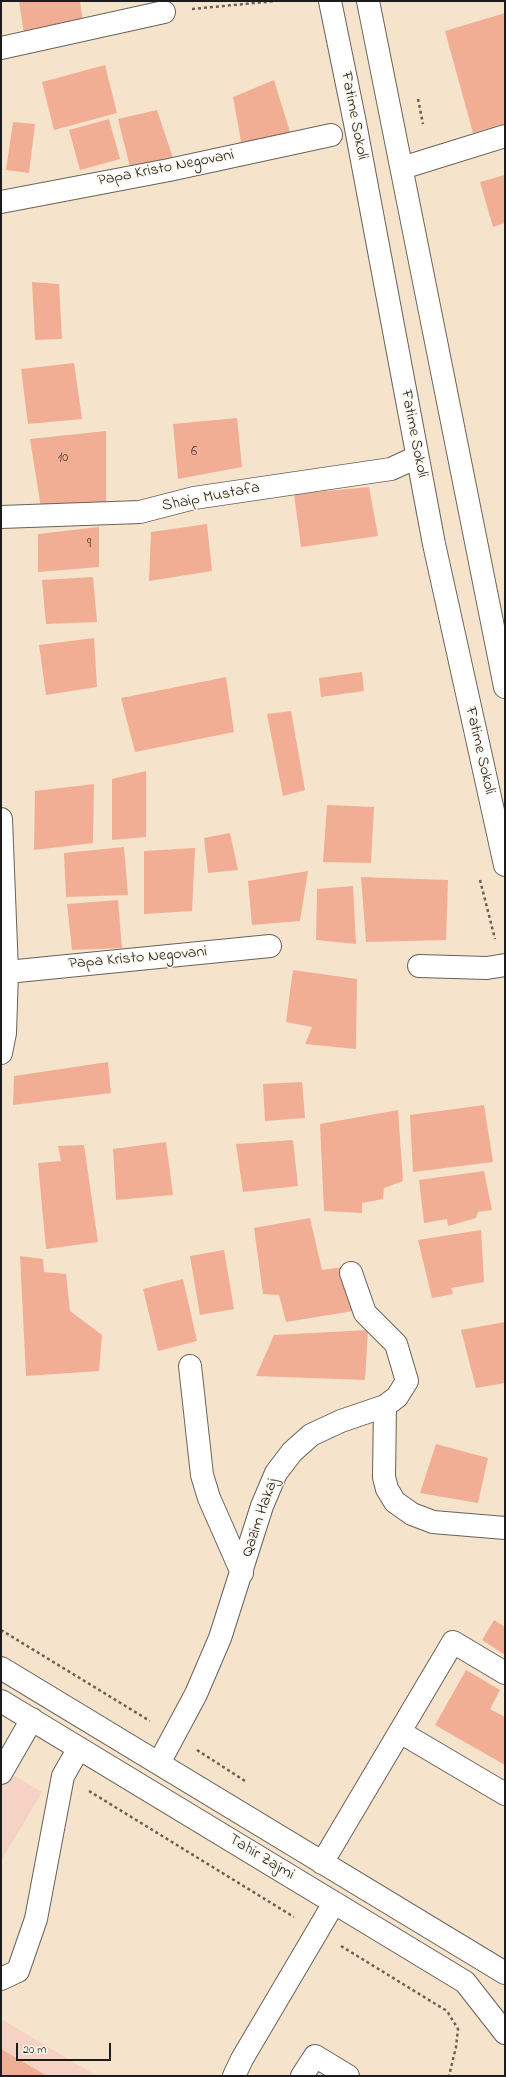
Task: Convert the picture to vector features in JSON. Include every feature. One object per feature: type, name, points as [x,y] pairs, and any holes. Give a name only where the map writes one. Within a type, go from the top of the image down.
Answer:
[{"type":"street","name":"Fatime Sokoli","points":[[330,1],[355,123],[417,457],[472,722],[505,865]]},
{"type":"street","points":[[368,1],[505,687]]},
{"type":"street","points":[[1,48],[164,12]]},
{"type":"street","name":"Papa Kristo Negovani","points":[[1,202],[169,170],[331,135]]},
{"type":"street","points":[[402,168],[505,136]]},
{"type":"street","name":"Shaip Mustafa","points":[[1,517],[140,512],[194,498],[391,469],[417,457]]},
{"type":"street","points":[[1,818],[7,972],[5,1033],[1,1053]]},
{"type":"street","name":"Papa Kristo Negovani","points":[[7,972],[270,946]]},
{"type":"street","points":[[419,966],[487,968],[505,965]]},
{"type":"street","name":"Qazim Hakaj","points":[[158,1763],[199,1687],[220,1638],[242,1573],[262,1506],[276,1473],[292,1452],[311,1436],[341,1422],[385,1406],[398,1397],[407,1381],[396,1344],[365,1313],[351,1273]]},
{"type":"street","points":[[190,1366],[202,1475],[209,1498],[242,1573]]},
{"type":"street","points":[[385,1406],[384,1477],[387,1489],[395,1502],[412,1514],[433,1522],[505,1528]]},
{"type":"street","points":[[322,1863],[453,1642],[505,1673]]},
{"type":"street","name":"Tahir Zajmi","points":[[1,1668],[505,1973]]},
{"type":"street","name":"Tahir Zajmi","points":[[1,1701],[465,1982],[505,2033]]},
{"type":"street","points":[[1,1773],[32,1719]]},
{"type":"street","points":[[400,1732],[505,1794]]},
{"type":"street","points":[[1,1979],[18,1971],[36,1919],[63,1776],[79,1748]]},
{"type":"street","points":[[234,2076],[334,1903]]},
{"type":"street","points":[[302,2076],[315,2056],[348,2076]]},
{"type":"path","points":[[164,12],[276,1]]},
{"type":"path","points":[[63,1776],[447,2011],[458,2029],[456,2047],[449,2076]]},
{"type":"shaded area","points":[[1,1768],[42,1792],[1,1861]]},
{"type":"shaded area","points":[[1,2019],[97,2076],[1,2076]]},
{"type":"building","points":[[19,1],[80,1],[83,23],[24,34]]},
{"type":"building","points":[[505,13],[505,123],[473,133],[445,31]]},
{"type":"building","points":[[105,65],[117,113],[54,130],[42,82]]},
{"type":"building","points":[[274,80],[290,132],[242,147],[233,97]]},
{"type":"building","points":[[157,110],[173,158],[130,167],[118,119]]},
{"type":"building","points":[[109,119],[120,159],[80,170],[69,130]]},
{"type":"building","points":[[13,122],[35,124],[29,173],[6,170]]},
{"type":"building","points":[[505,175],[505,223],[493,227],[480,182]]},
{"type":"building","points":[[32,282],[59,284],[62,339],[35,340]]},
{"type":"building","points":[[74,363],[82,419],[28,424],[21,369]]},
{"type":"building","points":[[237,418],[242,467],[178,479],[173,424]]},
{"type":"building","points":[[106,431],[106,502],[41,508],[30,439]]},
{"type":"building","points":[[369,487],[378,536],[301,547],[294,494]]},
{"type":"building","points":[[207,524],[212,571],[149,581],[151,532]]},
{"type":"building","points":[[99,527],[99,567],[38,572],[38,534]]},
{"type":"building","points":[[93,577],[97,622],[46,624],[42,580]]},
{"type":"building","points":[[94,638],[97,687],[46,695],[39,645]]},
{"type":"building","points":[[362,672],[364,691],[321,697],[319,678]]},
{"type":"building","points":[[226,677],[234,732],[135,752],[121,698]]},
{"type":"building","points":[[291,711],[305,790],[283,796],[267,714]]},
{"type":"building","points":[[146,771],[146,837],[112,840],[112,779]]},
{"type":"building","points":[[94,784],[93,843],[34,850],[35,791]]},
{"type":"building","points":[[327,805],[374,807],[371,863],[323,862]]},
{"type":"building","points":[[230,833],[238,870],[208,873],[204,838]]},
{"type":"building","points":[[124,847],[128,895],[66,897],[64,853]]},
{"type":"building","points":[[195,848],[192,911],[144,914],[144,851]]},
{"type":"building","points":[[308,871],[300,921],[252,925],[248,881]]},
{"type":"building","points":[[361,877],[448,880],[446,940],[366,942]]},
{"type":"building","points":[[353,886],[356,944],[316,940],[317,889]]},
{"type":"building","points":[[118,900],[122,948],[72,950],[67,904]]},
{"type":"building","points":[[293,970],[357,979],[356,1049],[305,1044],[312,1027],[286,1022]]},
{"type":"building","points":[[108,1062],[111,1093],[13,1105],[14,1076]]},
{"type":"building","points":[[302,1082],[305,1118],[265,1121],[263,1084]]},
{"type":"building","points":[[484,1105],[493,1162],[413,1172],[410,1115]]},
{"type":"building","points":[[398,1110],[403,1181],[384,1188],[383,1199],[362,1203],[362,1213],[324,1211],[320,1124]]},
{"type":"building","points":[[293,1140],[298,1186],[243,1192],[236,1144]]},
{"type":"building","points":[[166,1142],[173,1195],[116,1200],[113,1149]]},
{"type":"building","points":[[84,1145],[98,1242],[46,1249],[38,1163],[61,1161],[58,1146]]},
{"type":"building","points":[[484,1171],[492,1210],[478,1212],[476,1218],[448,1226],[447,1219],[424,1223],[419,1180]]},
{"type":"building","points":[[310,1218],[322,1270],[343,1267],[353,1311],[286,1322],[279,1295],[263,1294],[254,1228]]},
{"type":"building","points":[[481,1230],[484,1282],[451,1288],[453,1294],[432,1298],[418,1240]]},
{"type":"building","points":[[224,1250],[234,1309],[200,1315],[190,1256]]},
{"type":"building","points":[[20,1256],[43,1259],[44,1272],[66,1274],[70,1311],[102,1335],[99,1371],[26,1376]]},
{"type":"building","points":[[183,1279],[197,1341],[158,1351],[143,1289]]},
{"type":"building","points":[[505,1322],[505,1383],[476,1388],[461,1330]]},
{"type":"building","points":[[368,1330],[365,1380],[256,1376],[274,1335]]},
{"type":"building","points":[[436,1444],[488,1458],[478,1503],[420,1493]]},
{"type":"building","points":[[494,1620],[505,1627],[505,1655],[482,1640]]},
{"type":"building","points":[[466,1670],[500,1690],[490,1709],[505,1717],[505,1765],[435,1725]]},
{"type":"building","points":[[1,2049],[47,2076],[1,2076]]}]
